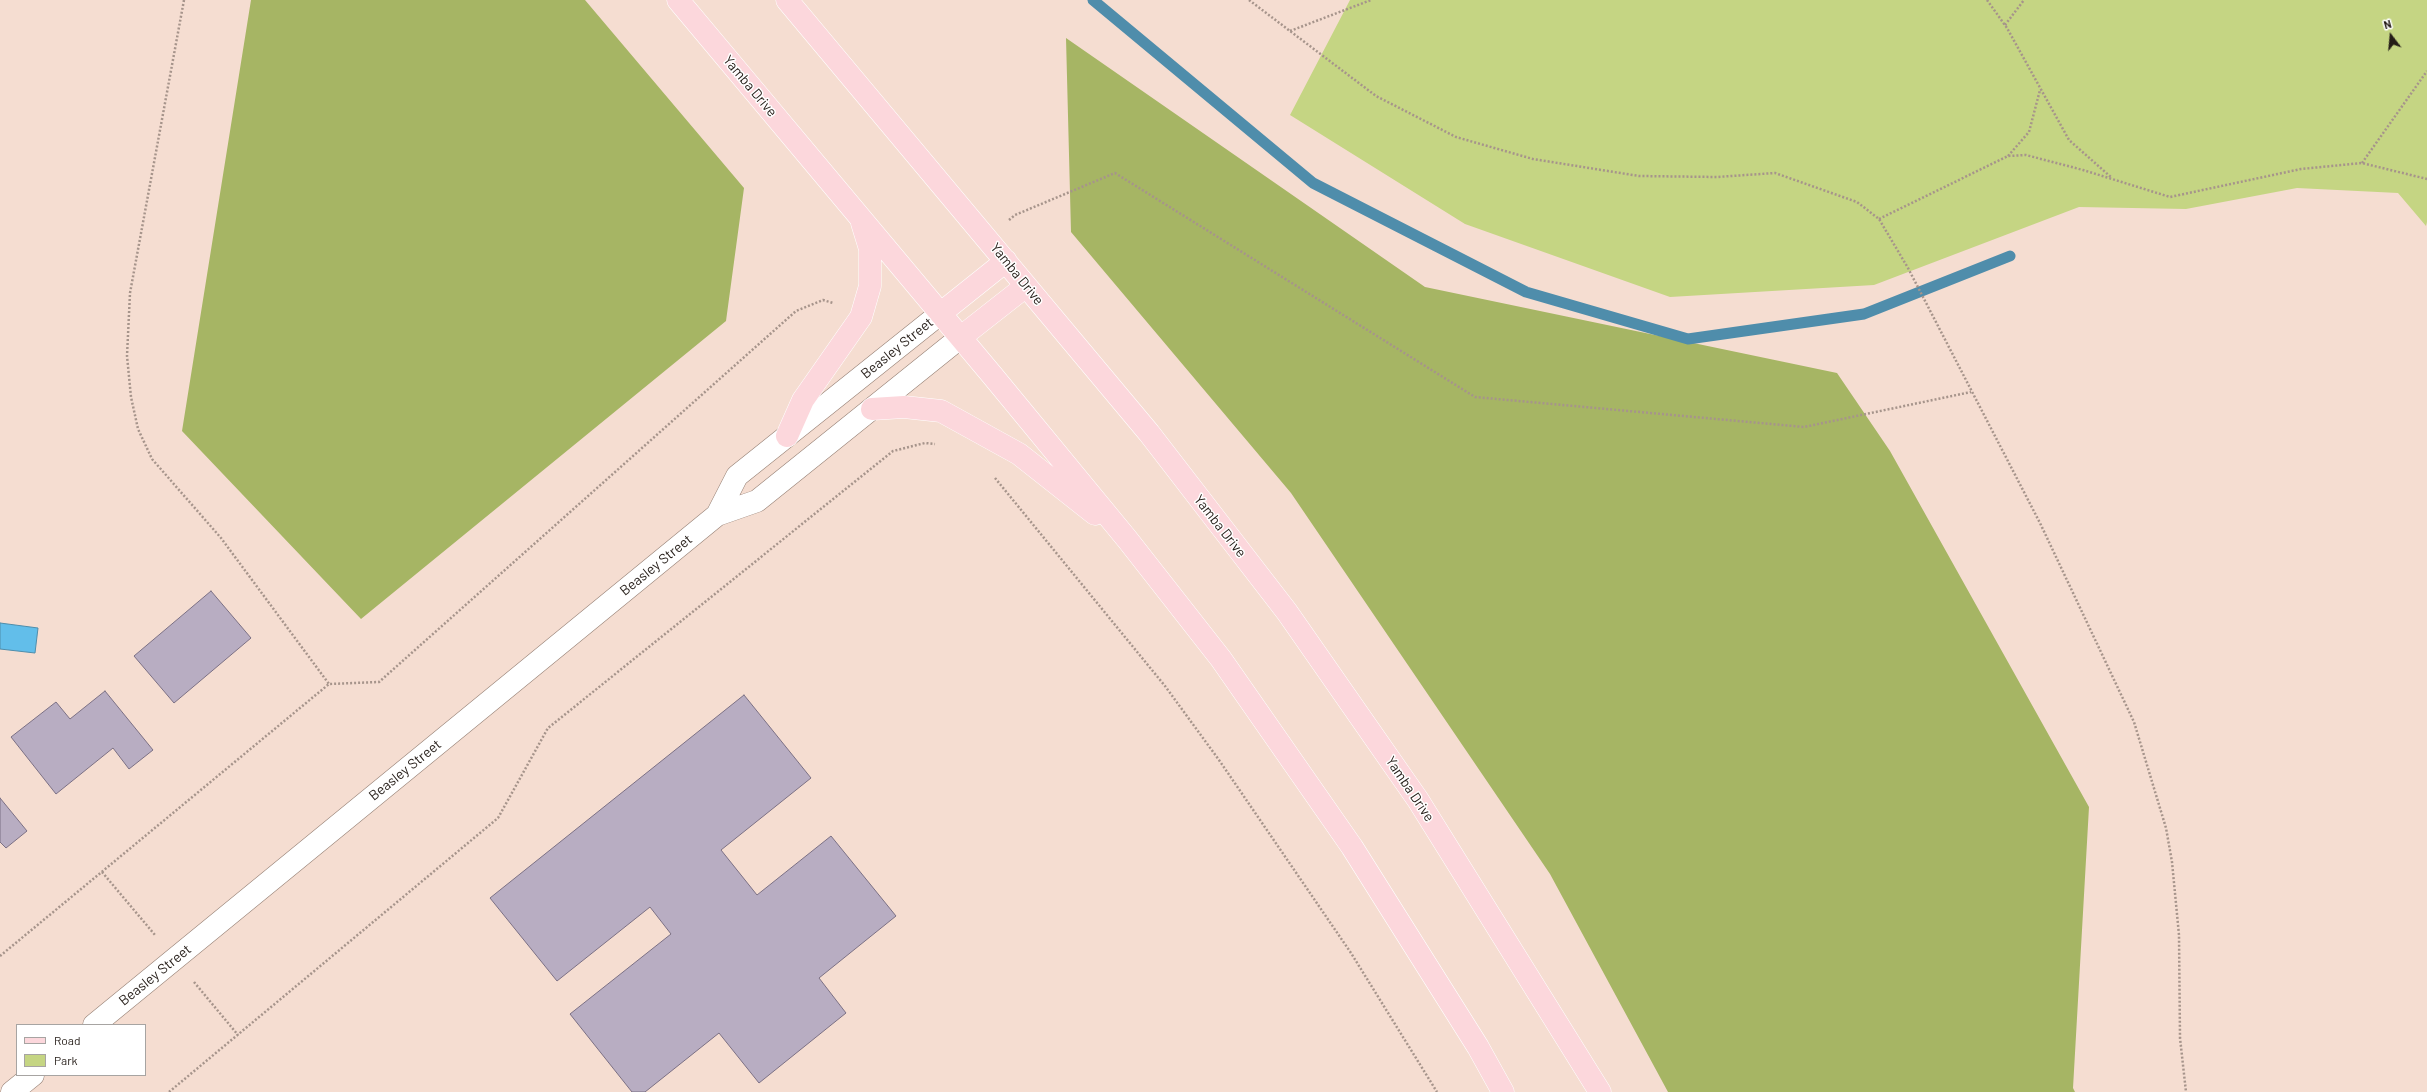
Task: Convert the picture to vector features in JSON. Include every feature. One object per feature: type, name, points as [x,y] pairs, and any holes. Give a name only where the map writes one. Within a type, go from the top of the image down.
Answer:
[{"type":"main road","name":"Yamba Drive","points":[[678,0],[961,337],[1127,539]]},
{"type":"main road","name":"Yamba Drive","points":[[787,0],[1149,433],[1287,612],[1418,800],[1600,1092]]},
{"type":"main road","points":[[787,436],[803,400],[861,317],[863,311],[870,286],[870,248],[860,217]]},
{"type":"main road","points":[[941,313],[1006,261]]},
{"type":"main road","points":[[961,337],[1026,286]]},
{"type":"main road","name":"Beasley Street","points":[[717,515],[737,476],[941,313]]},
{"type":"main road","name":"Beasley Street","points":[[95,1024],[717,515],[757,501],[961,337]]},
{"type":"main road","points":[[872,409],[904,407],[941,411],[949,415],[1019,454],[1127,539],[1221,659],[1347,840],[1478,1047],[1504,1092]]},
{"type":"main road","points":[[12,1092],[32,1076]]},
{"type":"path","points":[[184,0],[130,293],[127,356],[131,397],[138,430],[152,459],[221,538],[329,684]]},
{"type":"path","points":[[1249,0],[1376,96],[1456,137],[1533,159],[1639,176],[1718,177],[1775,173],[1857,202],[1879,219],[1908,268],[2040,523],[2134,722],[2166,828],[2172,862],[2179,935],[2180,1038],[2186,1092]]},
{"type":"path","points":[[1290,31],[1371,0]]},
{"type":"path","points":[[1987,0],[2005,25],[2069,140],[2114,180]]},
{"type":"path","points":[[2005,25],[2024,0]]},
{"type":"path","points":[[2362,163],[2427,71]]},
{"type":"path","points":[[1879,219],[2008,156],[2029,132],[2040,90]]},
{"type":"path","points":[[2008,156],[2026,155],[2170,197],[2300,169],[2362,163],[2427,179]]},
{"type":"path","points":[[1015,215],[1115,173],[1475,397],[1804,427],[1971,392]]},
{"type":"path","points":[[0,956],[329,684],[379,682],[796,310],[823,300],[863,311]]},
{"type":"path","points":[[169,1092],[498,818],[548,728],[893,450],[925,443],[941,444],[949,415]]},
{"type":"path","points":[[991,473],[1165,686],[1219,760],[1350,953],[1437,1092]]},
{"type":"green space","points":[[251,0],[585,0],[744,188],[726,321],[361,619],[182,431]]},
{"type":"green space","points":[[1350,0],[2427,0],[2427,222],[2426,226],[2398,193],[2297,188],[2186,209],[2079,207],[1874,285],[1670,297],[1465,224],[1290,115]]},
{"type":"green space","points":[[1066,38],[1425,287],[1837,373],[1890,451],[2089,807],[2073,1088],[2075,1092],[1668,1092],[1550,874],[1291,493],[1071,232]]},
{"type":"water","points":[[0,623],[38,628],[35,653],[0,649]]},
{"type":"building","points":[[211,591],[251,638],[174,703],[134,656]]},
{"type":"building","points":[[105,691],[153,750],[129,769],[113,748],[56,794],[11,737],[56,702],[70,719]]},
{"type":"building","points":[[744,695],[811,778],[721,850],[757,895],[831,836],[896,916],[819,978],[846,1013],[759,1083],[719,1033],[645,1092],[632,1092],[570,1014],[671,934],[650,907],[557,981],[490,898]]},
{"type":"building","points":[[0,798],[27,831],[6,848],[0,842]]},
{"type":"waterway","points":[[1093,0],[1313,183],[1526,292],[1688,339],[1864,314],[2010,256]]}]
